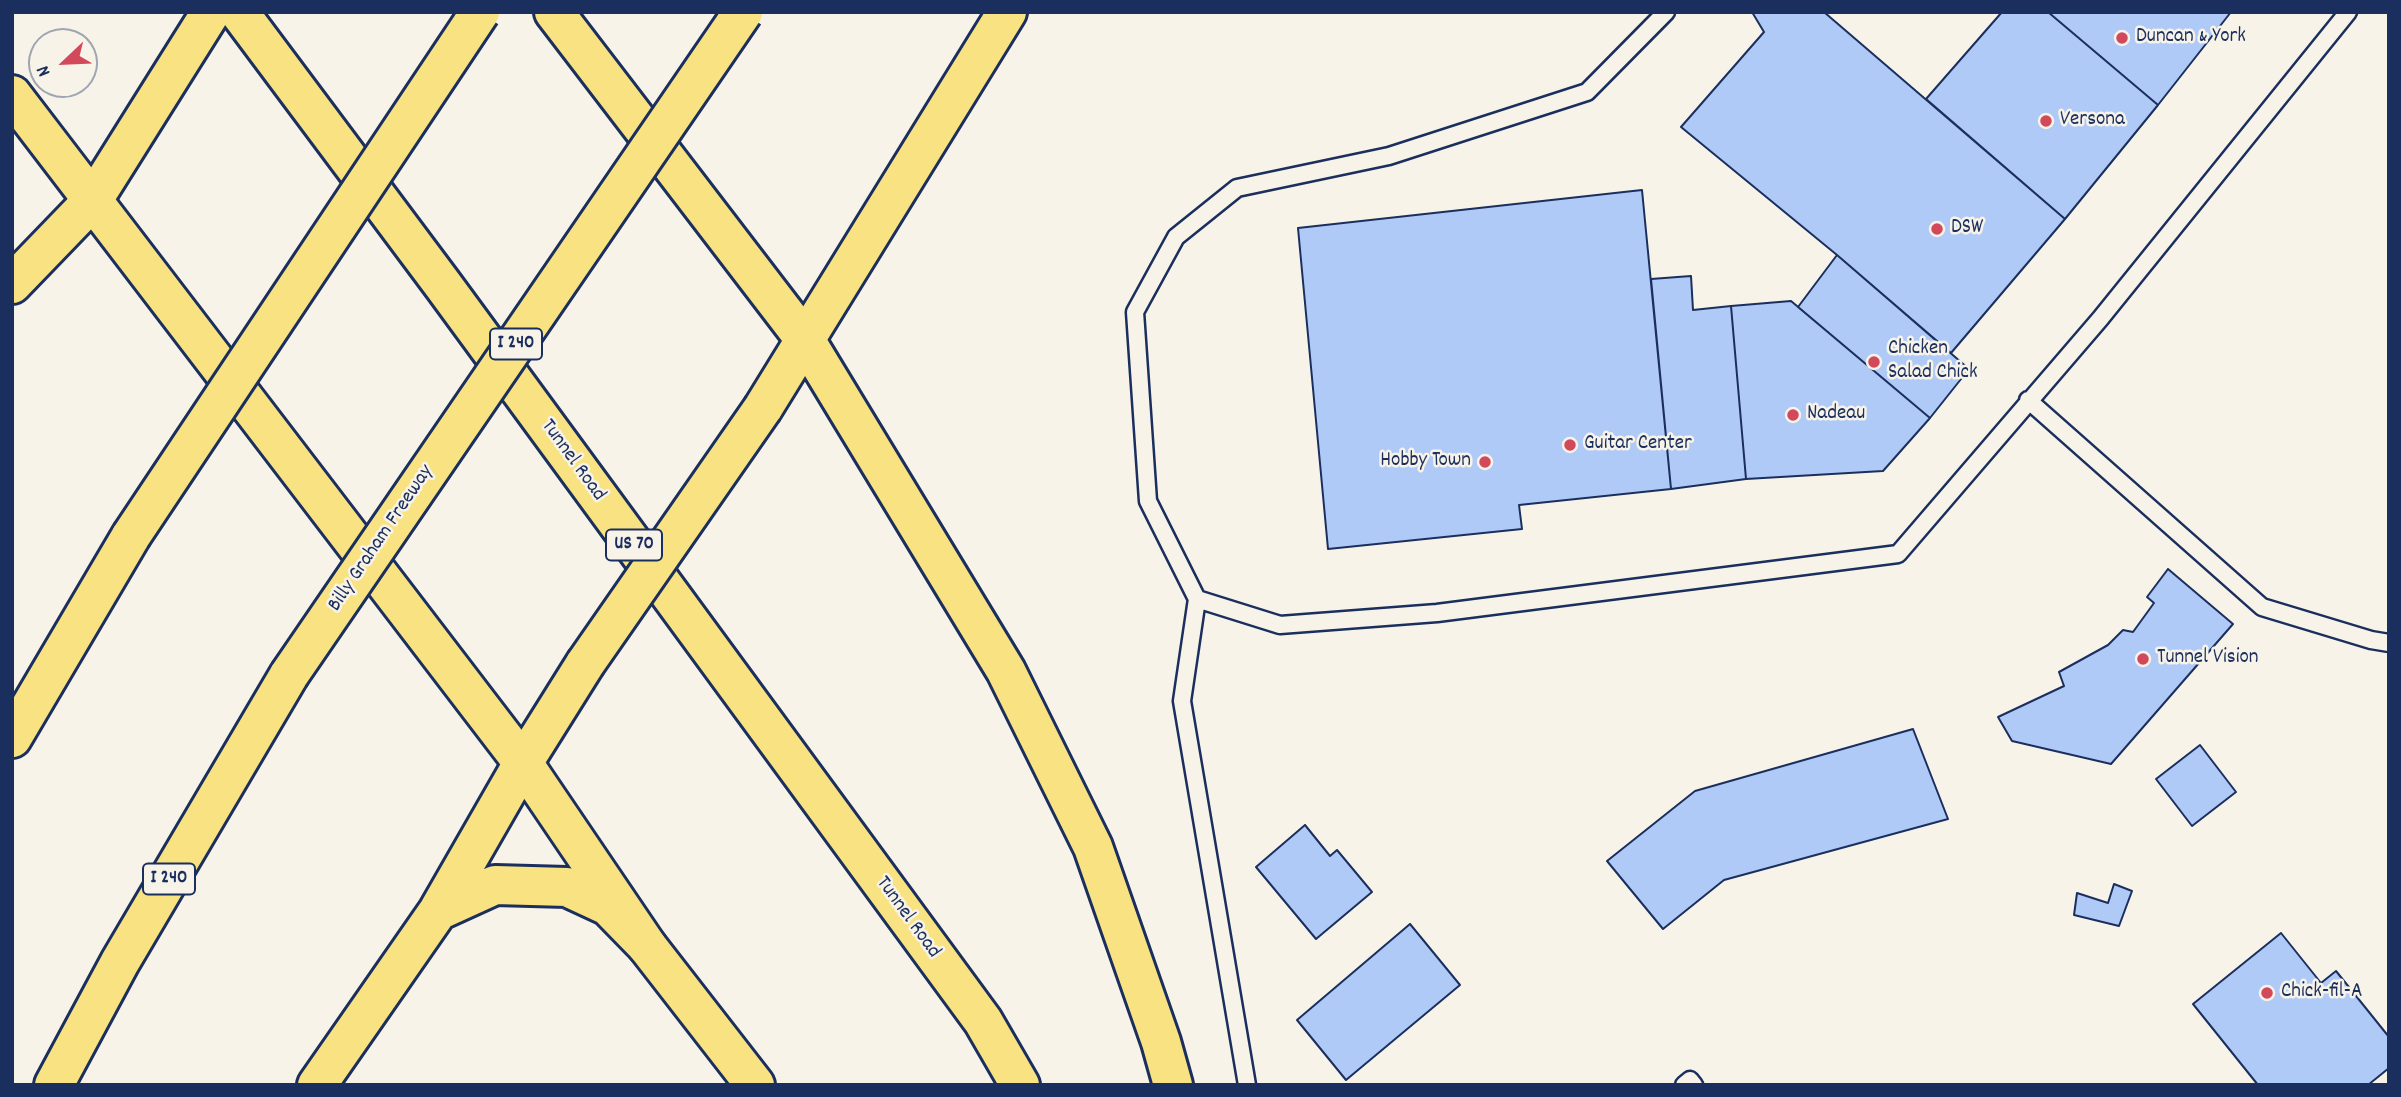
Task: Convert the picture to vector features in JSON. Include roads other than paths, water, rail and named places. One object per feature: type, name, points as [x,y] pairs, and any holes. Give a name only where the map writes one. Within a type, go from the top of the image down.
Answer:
[{"type":"main road","points":[[12,284],[93,200],[152,110],[211,12]]},
{"type":"main road","name":"Tunnel Road","points":[[239,12],[443,285],[983,1021],[1020,1085]]},
{"type":"main road","points":[[12,738],[131,536],[480,12]]},
{"type":"main road","points":[[554,12],[806,341],[1006,671],[1087,835],[1156,1029],[1173,1085]]},
{"type":"main road","name":"Billy Graham Freeway","points":[[54,1085],[120,962],[289,675],[743,12]]},
{"type":"main road","points":[[317,1085],[438,911],[523,762],[585,664],[763,408],[1007,12]]},
{"type":"main road","points":[[12,95],[523,762],[647,946],[755,1085]]},
{"type":"main road","points":[[438,911],[495,885],[566,887],[608,906],[647,946]]},
{"type":"lane","points":[[1247,1085],[1182,701],[1197,599],[1148,501],[1135,312],[1176,237],[1237,188],[1389,156],[1587,92],[1666,12]]},
{"type":"lane","points":[[1197,599],[1280,625],[1437,613],[1898,555],[2100,319],[2347,12]]},
{"type":"lane","points":[[2028,400],[2262,607],[2389,643]]},
{"type":"place","name":"Duncan & York","points":[[2122,38]]},
{"type":"place","name":"Versona","points":[[2046,121]]},
{"type":"place","name":"DSW","points":[[1937,229]]},
{"type":"place","name":"Chicken Salad Chick","points":[[1874,362]]},
{"type":"place","name":"Nadeau","points":[[1793,415]]},
{"type":"place","name":"Guitar Center","points":[[1570,445]]},
{"type":"place","name":"Hobby Town","points":[[1485,462]]},
{"type":"place","name":"Tunnel Vision","points":[[2143,659]]},
{"type":"place","name":"Chick-fil-A","points":[[2267,993]]}]
